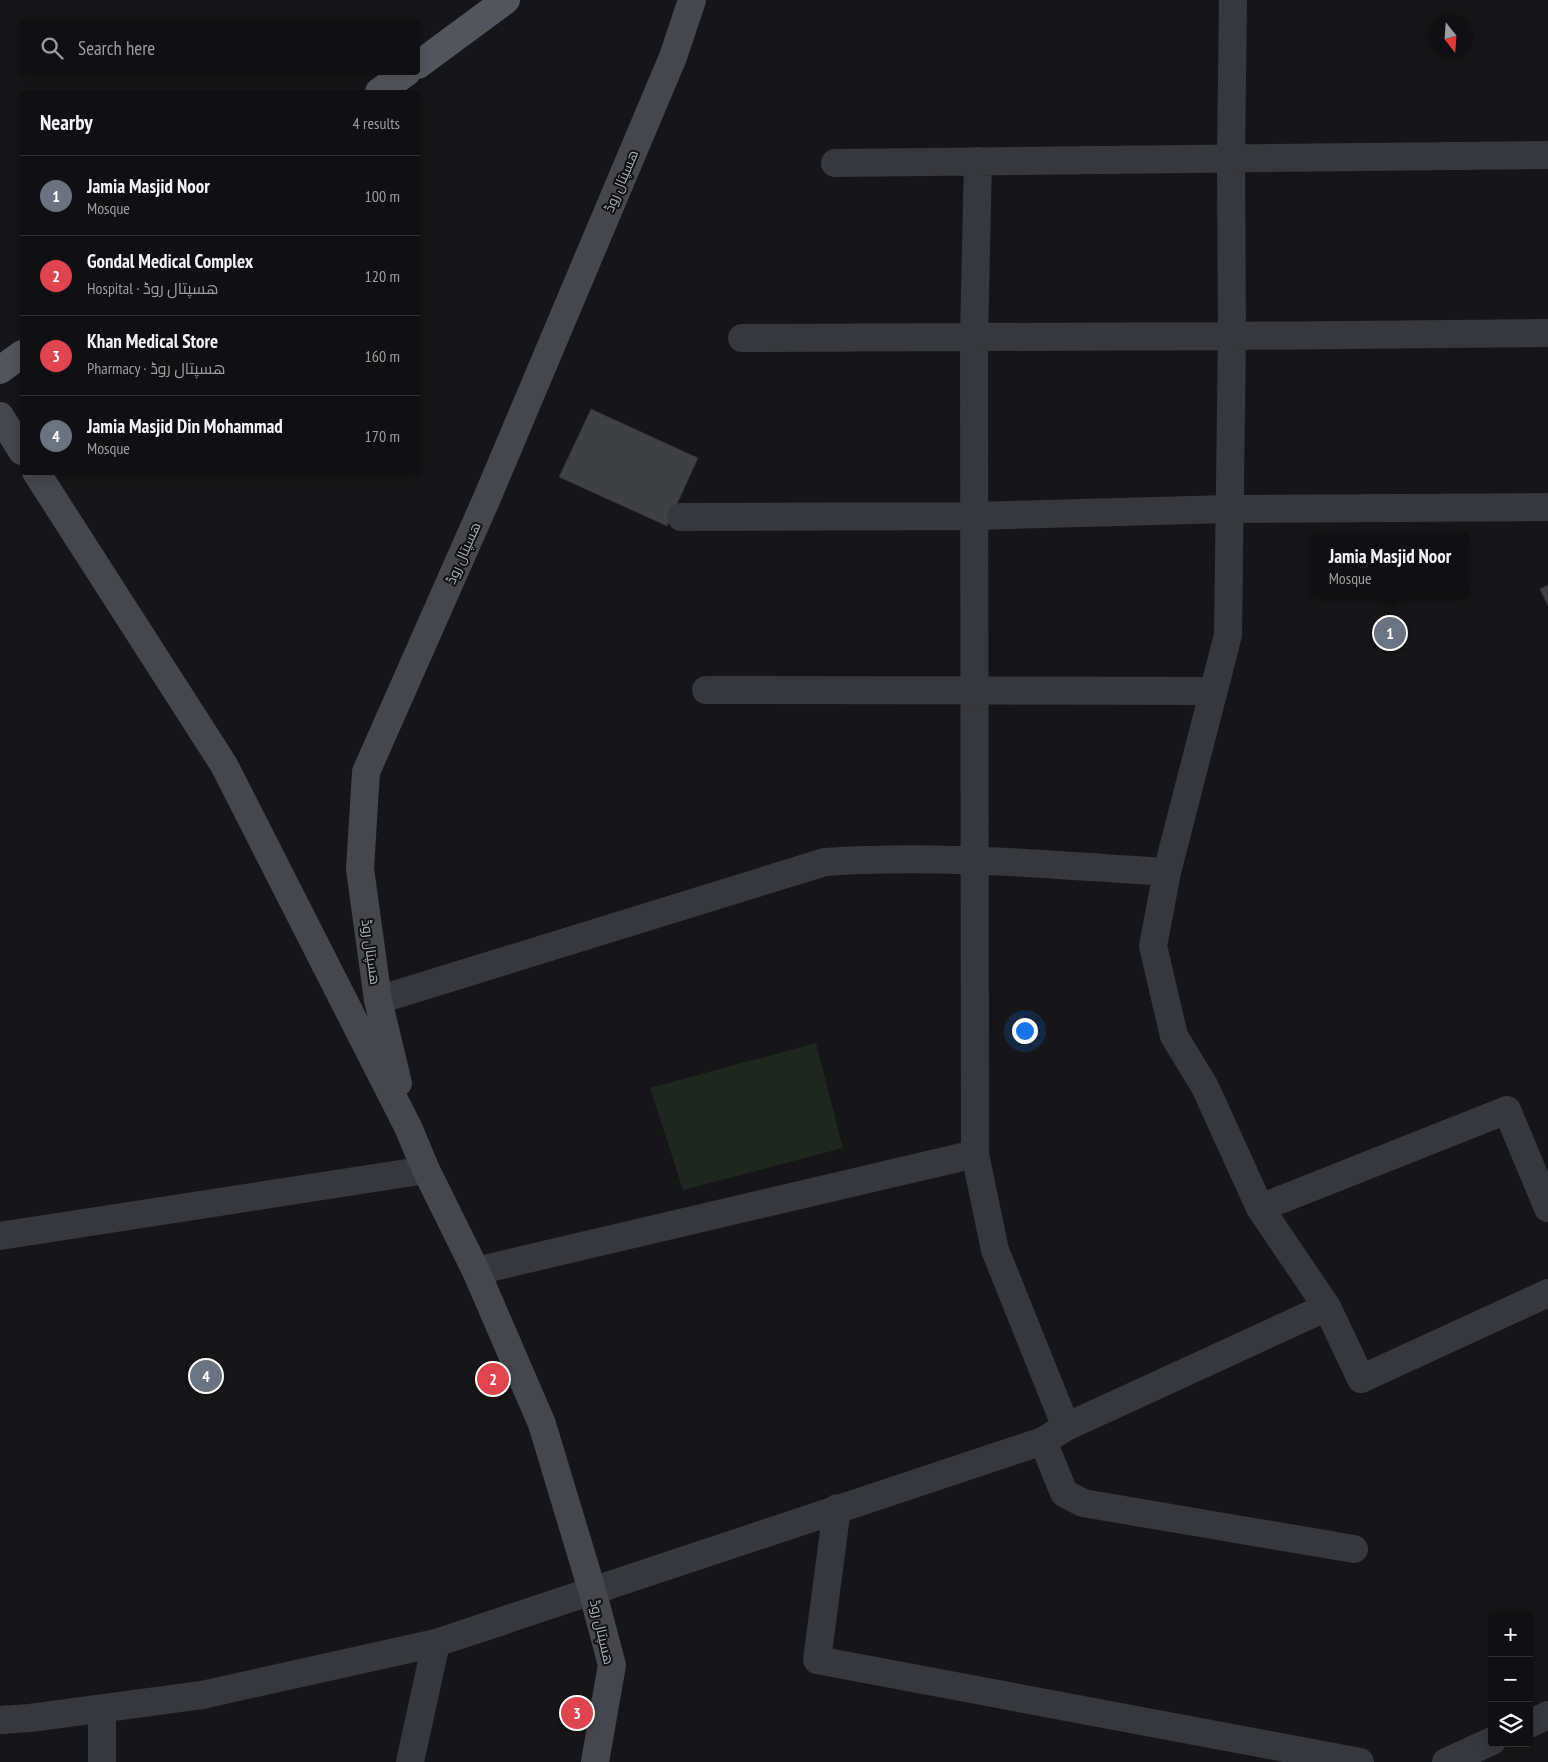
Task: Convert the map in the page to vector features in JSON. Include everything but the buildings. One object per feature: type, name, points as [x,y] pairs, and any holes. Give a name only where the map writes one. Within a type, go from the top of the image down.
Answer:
[{"type":"main road","points":[[420,63],[506,0]]},
{"type":"main road","name":"ھسپتال روڈ","points":[[595,1762],[612,1665],[592,1590],[542,1424],[476,1271],[426,1170],[408,1127],[378,1000],[360,869],[366,772],[487,498],[673,58],[692,0]]},
{"type":"main road","points":[[382,90],[403,75]]},
{"type":"main road","points":[[0,370],[20,355]]},
{"type":"main road","points":[[0,416],[20,448]]},
{"type":"main road","points":[[38,475],[224,765],[408,1127]]},
{"type":"street","points":[[1233,0],[1231,158],[1232,336],[1228,635],[1212,691],[1167,872],[1154,946],[1174,1036],[1205,1087],[1260,1208],[1327,1307],[1361,1379],[1548,1292]]},
{"type":"street","points":[[835,162],[1548,155]]},
{"type":"street","points":[[978,161],[974,337],[975,1154],[995,1250],[1066,1427]]},
{"type":"street","points":[[742,338],[1548,333]]},
{"type":"street","points":[[681,517],[974,516],[1229,509],[1548,507]]},
{"type":"street","points":[[706,690],[1212,691]]},
{"type":"street","points":[[378,1000],[825,862],[860,859],[975,860],[1167,872]]},
{"type":"street","points":[[1260,1208],[1507,1110],[1548,1208]]},
{"type":"street","points":[[476,1271],[975,1154]]},
{"type":"street","points":[[0,1236],[426,1170]]},
{"type":"street","points":[[0,1720],[30,1718],[202,1695],[436,1643],[1043,1441],[1066,1427],[1327,1307]]},
{"type":"street","points":[[1043,1441],[1064,1493],[1083,1502],[1354,1549]]},
{"type":"street","points":[[837,1508],[817,1660],[1360,1762]]},
{"type":"street","points":[[410,1762],[436,1643]]},
{"type":"street","points":[[102,1708],[102,1762]]},
{"type":"street","points":[[1533,1722],[1548,1715]]},
{"type":"street","points":[[1446,1762],[1488,1743]]},
{"type":"shaded area","points":[[816,1043],[843,1148],[683,1190],[650,1088]]},
{"type":"place","name":"Jamia Masjid Noor","points":[[1390,633]]},
{"type":"place","name":"Jamia Masjid Din Mohammad","points":[[206,1376]]},
{"type":"place","name":"Gondal Medical Complex","points":[[493,1379]]},
{"type":"place","name":"Khan Medical Store","points":[[577,1713]]}]
